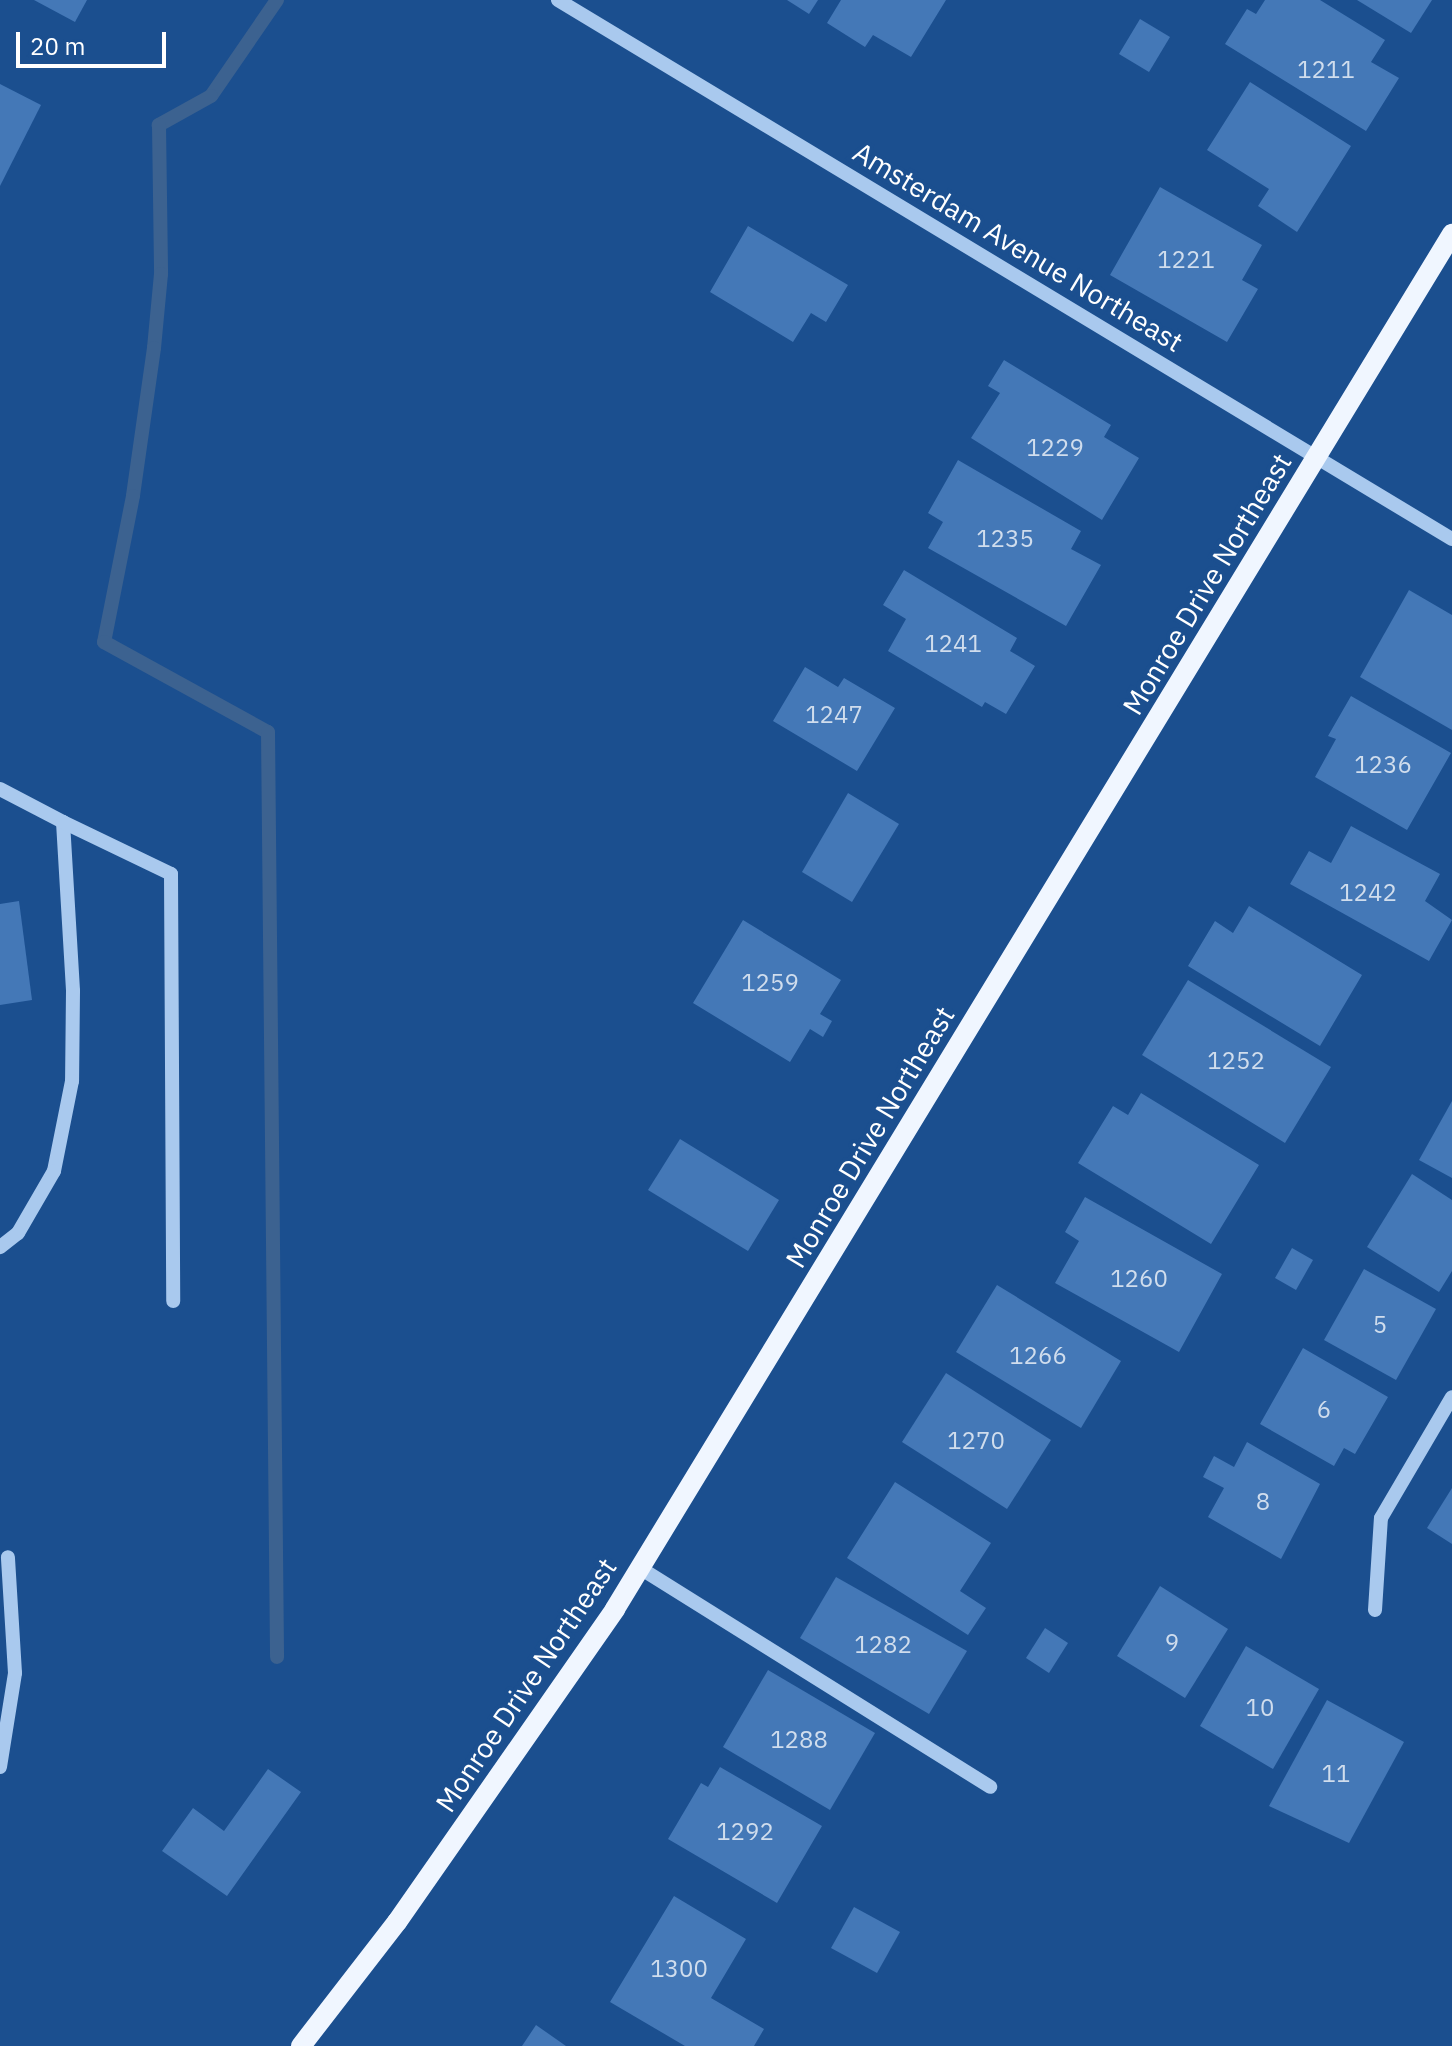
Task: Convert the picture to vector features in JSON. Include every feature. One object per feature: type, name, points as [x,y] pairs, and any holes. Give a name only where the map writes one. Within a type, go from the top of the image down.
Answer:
[{"type":"main road","name":"Monroe Drive Northeast","points":[[301,2046],[397,1922],[640,1568],[1452,234]]},
{"type":"street","name":"Amsterdam Avenue Northeast","points":[[558,0],[1452,539]]},
{"type":"street","points":[[0,789],[171,874],[173,1301]]},
{"type":"street","points":[[0,1247],[18,1233],[54,1171],[72,1081],[73,991],[63,822]]},
{"type":"street","points":[[1375,1610],[1381,1518],[1452,1397]]},
{"type":"street","points":[[0,1767],[15,1673],[8,1557]]},
{"type":"street","points":[[640,1568],[990,1787]]},
{"type":"building","points":[[34,0],[87,0],[75,22]]},
{"type":"building","points":[[787,0],[818,0],[809,14]]},
{"type":"building","points":[[841,0],[946,0],[911,57],[873,35],[865,47],[827,23]]},
{"type":"building","points":[[1265,0],[1320,0],[1385,40],[1371,62],[1399,78],[1366,131],[1225,44],[1247,9],[1256,14]]},
{"type":"building","points":[[1357,0],[1432,0],[1411,33]]},
{"type":"building","points":[[1140,19],[1170,37],[1149,72],[1119,54]]},
{"type":"building","points":[[1250,82],[1351,146],[1297,232],[1258,206],[1269,189],[1207,150]]},
{"type":"building","points":[[0,84],[41,105],[0,186]]},
{"type":"building","points":[[1160,187],[1262,245],[1242,280],[1258,289],[1227,342],[1110,275]]},
{"type":"building","points":[[748,226],[848,285],[826,322],[811,313],[793,342],[710,292]]},
{"type":"building","points":[[1004,360],[1111,425],[1104,437],[1139,458],[1102,520],[971,438],[1000,393],[988,386]]},
{"type":"building","points":[[958,460],[1081,531],[1071,549],[1101,565],[1066,626],[928,548],[943,522],[928,513]]},
{"type":"building","points":[[904,570],[1017,638],[1010,651],[1035,666],[1006,714],[985,702],[982,707],[888,651],[906,619],[883,605]]},
{"type":"building","points":[[1409,590],[1452,615],[1452,730],[1360,677]]},
{"type":"building","points":[[805,667],[838,687],[844,678],[895,708],[857,771],[773,721]]},
{"type":"building","points":[[1351,696],[1451,753],[1407,830],[1315,777],[1336,739],[1328,736]]},
{"type":"building","points":[[848,793],[899,824],[852,902],[802,872]]},
{"type":"building","points":[[1351,826],[1440,874],[1425,901],[1452,920],[1429,961],[1290,884],[1309,851],[1331,863]]},
{"type":"building","points":[[19,901],[32,1000],[0,1005],[0,904]]},
{"type":"building","points":[[1249,906],[1362,975],[1320,1046],[1188,966],[1215,921],[1233,933]]},
{"type":"building","points":[[743,920],[841,980],[820,1014],[832,1021],[823,1037],[810,1029],[790,1062],[693,1003]]},
{"type":"building","points":[[1188,980],[1331,1067],[1285,1143],[1142,1055]]},
{"type":"building","points":[[1141,1093],[1259,1165],[1211,1244],[1078,1163],[1113,1106],[1128,1115]]},
{"type":"building","points":[[1452,1101],[1452,1178],[1419,1160]]},
{"type":"building","points":[[680,1139],[779,1200],[748,1251],[648,1190]]},
{"type":"building","points":[[1412,1174],[1452,1200],[1452,1271],[1439,1292],[1367,1247]]},
{"type":"building","points":[[1085,1197],[1222,1274],[1179,1352],[1055,1283],[1079,1241],[1065,1232]]},
{"type":"building","points":[[1292,1248],[1313,1260],[1296,1290],[1275,1278]]},
{"type":"building","points":[[1364,1269],[1436,1309],[1396,1380],[1324,1340]]},
{"type":"building","points":[[997,1285],[1121,1361],[1081,1428],[956,1352]]},
{"type":"building","points":[[1303,1348],[1388,1397],[1355,1454],[1344,1448],[1334,1466],[1260,1424]]},
{"type":"building","points":[[946,1373],[1051,1440],[1007,1509],[902,1442]]},
{"type":"building","points":[[1247,1442],[1320,1484],[1281,1559],[1208,1517],[1224,1488],[1203,1477],[1214,1456],[1234,1467]]},
{"type":"building","points":[[895,1482],[991,1543],[960,1591],[986,1608],[968,1635],[847,1558]]},
{"type":"building","points":[[1452,1488],[1452,1544],[1427,1528]]},
{"type":"building","points":[[836,1577],[967,1651],[929,1714],[800,1638]]},
{"type":"building","points":[[1160,1586],[1228,1629],[1185,1698],[1117,1656]]},
{"type":"building","points":[[1045,1628],[1068,1643],[1049,1673],[1026,1658]]},
{"type":"building","points":[[1246,1646],[1319,1689],[1273,1769],[1200,1726]]},
{"type":"building","points":[[768,1670],[875,1733],[830,1810],[723,1747]]},
{"type":"building","points":[[1327,1700],[1404,1742],[1349,1843],[1269,1806]]},
{"type":"building","points":[[720,1767],[822,1826],[777,1903],[668,1839],[701,1783],[708,1787]]},
{"type":"building","points":[[268,1769],[301,1792],[227,1896],[162,1851],[193,1808],[224,1831]]},
{"type":"building","points":[[674,1896],[746,1939],[711,1998],[764,2029],[754,2046],[685,2046],[610,2002]]},
{"type":"building","points":[[854,1907],[900,1932],[877,1973],[831,1948]]},
{"type":"building","points":[[536,2025],[566,2046],[522,2046]]},
{"type":"waterway","points":[[277,0],[211,96],[159,125],[161,274],[154,348],[133,496],[104,642],[268,732],[277,1657]]}]
